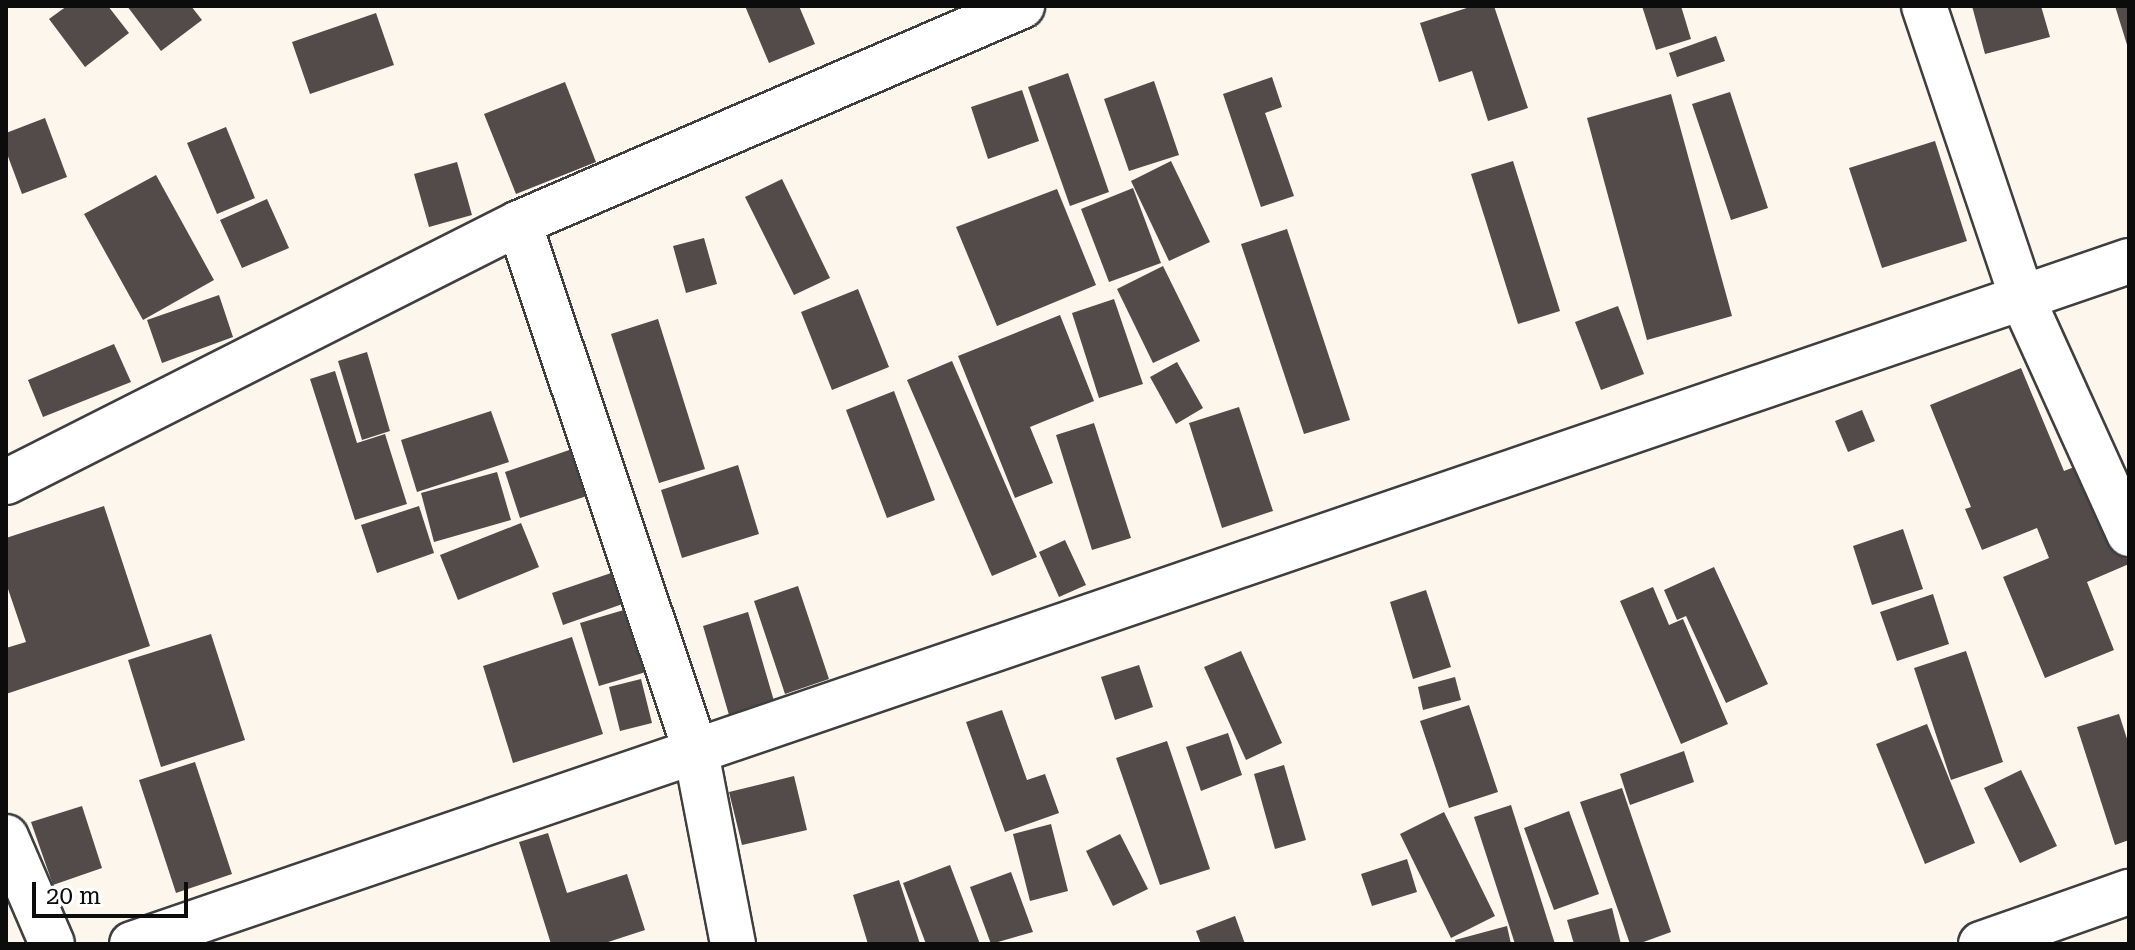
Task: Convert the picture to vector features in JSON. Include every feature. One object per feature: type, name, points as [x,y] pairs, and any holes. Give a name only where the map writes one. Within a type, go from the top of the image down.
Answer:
[{"type":"street","points":[[6,482],[519,223],[1022,6]]},
{"type":"street","points":[[1924,6],[2023,300],[2129,534]]},
{"type":"street","points":[[519,223],[696,752],[733,944]]},
{"type":"street","points":[[132,944],[2023,300],[2129,261]]},
{"type":"street","points":[[6,837],[52,944]]},
{"type":"street","points":[[1981,944],[2129,892]]},
{"type":"building","points":[[67,6],[108,6],[129,33],[85,67],[49,19]]},
{"type":"building","points":[[127,6],[191,6],[202,20],[161,51]]},
{"type":"building","points":[[745,6],[799,6],[815,44],[769,63]]},
{"type":"building","points":[[1473,6],[1494,6],[1528,108],[1488,121],[1472,71],[1439,82],[1420,23]]},
{"type":"building","points":[[1642,6],[1681,6],[1691,39],[1656,50]]},
{"type":"building","points":[[1972,6],[2041,6],[2050,37],[1985,54]]},
{"type":"building","points":[[2115,6],[2129,6],[2129,48],[2128,48]]},
{"type":"building","points":[[376,13],[394,65],[310,94],[292,42]]},
{"type":"building","points":[[1716,36],[1725,61],[1677,77],[1669,53]]},
{"type":"building","points":[[1068,73],[1109,192],[1070,206],[1028,87]]},
{"type":"building","points":[[1272,77],[1282,107],[1265,113],[1294,196],[1261,207],[1223,94]]},
{"type":"building","points":[[1154,81],[1179,155],[1129,171],[1104,99]]},
{"type":"building","points":[[565,82],[596,162],[516,194],[484,114]]},
{"type":"building","points":[[1022,90],[1039,141],[988,159],[971,107]]},
{"type":"building","points":[[1730,92],[1768,208],[1731,220],[1692,104]]},
{"type":"building","points":[[1671,94],[1732,316],[1647,340],[1587,118]]},
{"type":"building","points":[[45,118],[67,177],[22,194],[6,151],[6,133]]},
{"type":"building","points":[[226,127],[255,198],[217,214],[187,143]]},
{"type":"building","points":[[1935,141],[1967,241],[1882,268],[1849,168]]},
{"type":"building","points":[[1171,161],[1210,242],[1169,261],[1131,181]]},
{"type":"building","points":[[1513,161],[1560,311],[1518,324],[1471,174]]},
{"type":"building","points":[[457,162],[472,215],[429,227],[414,174]]},
{"type":"building","points":[[156,175],[214,280],[143,320],[84,214]]},
{"type":"building","points":[[782,179],[830,278],[794,295],[745,197]]},
{"type":"building","points":[[1133,188],[1161,263],[1109,282],[1081,209]]},
{"type":"building","points":[[1057,189],[1096,285],[997,326],[956,227]]},
{"type":"building","points":[[267,199],[289,248],[242,268],[220,220]]},
{"type":"building","points":[[1287,229],[1350,420],[1304,434],[1241,244]]},
{"type":"building","points":[[704,238],[717,284],[686,293],[673,246]]},
{"type":"building","points":[[1163,266],[1200,341],[1153,363],[1117,289]]},
{"type":"building","points":[[858,289],[889,367],[832,390],[801,312]]},
{"type":"building","points":[[219,295],[233,337],[162,363],[147,320]]},
{"type":"building","points":[[1114,299],[1143,384],[1099,398],[1072,313]]},
{"type":"building","points":[[1618,306],[1644,374],[1601,390],[1575,322]]},
{"type":"building","points":[[1060,315],[1094,401],[1030,427],[1053,483],[1015,498],[958,356]]},
{"type":"building","points":[[658,319],[705,469],[659,483],[611,334]]},
{"type":"building","points":[[114,344],[131,382],[43,417],[28,380]]},
{"type":"building","points":[[367,352],[390,431],[362,440],[338,361]]},
{"type":"building","points":[[952,361],[1037,557],[992,576],[907,380]]},
{"type":"building","points":[[1177,362],[1203,408],[1176,424],[1150,377]]},
{"type":"building","points":[[2021,368],[2064,471],[2087,462],[2129,564],[2087,582],[2114,650],[2045,678],[2003,577],[2049,558],[2037,528],[1982,550],[1965,509],[1971,507],[1930,405]]},
{"type":"building","points":[[335,371],[357,443],[385,434],[407,504],[355,520],[310,379]]},
{"type":"building","points":[[894,391],[935,500],[887,518],[846,410]]},
{"type":"building","points":[[1239,407],[1273,511],[1222,528],[1189,423]]},
{"type":"building","points":[[1862,410],[1875,441],[1848,452],[1835,421]]},
{"type":"building","points":[[491,411],[509,462],[417,492],[401,440]]},
{"type":"building","points":[[1094,423],[1131,538],[1092,550],[1056,435]]},
{"type":"building","points":[[581,446],[596,493],[520,518],[505,472]]},
{"type":"building","points":[[738,465],[759,534],[682,558],[661,490]]},
{"type":"building","points":[[497,472],[511,520],[434,542],[421,493]]},
{"type":"building","points":[[104,506],[150,646],[6,694],[6,648],[26,642],[6,583],[6,538]]},
{"type":"building","points":[[419,506],[434,553],[377,573],[361,525]]},
{"type":"building","points":[[521,523],[539,567],[458,600],[440,555]]},
{"type":"building","points":[[1903,529],[1923,589],[1872,605],[1853,546]]},
{"type":"building","points":[[1065,540],[1086,585],[1059,597],[1039,552]]},
{"type":"building","points":[[1714,567],[1768,684],[1726,703],[1686,616],[1677,620],[1664,590]]},
{"type":"building","points":[[620,570],[631,601],[563,625],[552,593]]},
{"type":"building","points":[[798,586],[829,679],[785,694],[754,601]]},
{"type":"building","points":[[1653,587],[1669,625],[1683,619],[1728,724],[1681,744],[1620,601]]},
{"type":"building","points":[[1426,590],[1451,667],[1413,679],[1390,602]]},
{"type":"building","points":[[1933,594],[1949,644],[1897,661],[1880,612]]},
{"type":"building","points":[[627,609],[646,672],[599,686],[580,623]]},
{"type":"building","points":[[748,612],[774,701],[729,715],[703,626]]},
{"type":"building","points":[[211,634],[245,740],[161,767],[128,660]]},
{"type":"building","points":[[572,637],[603,734],[513,763],[483,666]]},
{"type":"building","points":[[1241,651],[1282,743],[1246,760],[1204,667]]},
{"type":"building","points":[[1966,651],[2003,762],[1951,780],[1914,668]]},
{"type":"building","points":[[1139,665],[1153,707],[1115,720],[1101,677]]},
{"type":"building","points":[[1455,677],[1461,700],[1423,710],[1418,687]]},
{"type":"building","points":[[641,679],[652,723],[620,731],[609,687]]},
{"type":"building","points":[[1469,705],[1498,792],[1449,808],[1420,721]]},
{"type":"building","points":[[1002,710],[1027,780],[1045,774],[1059,813],[1005,832],[966,722]]},
{"type":"building","points":[[2119,714],[2129,745],[2129,840],[2115,845],[2077,727]]},
{"type":"building","points":[[1927,724],[1975,843],[1925,864],[1876,744]]},
{"type":"building","points":[[1228,733],[1242,775],[1201,791],[1186,747]]},
{"type":"building","points":[[1167,741],[1210,869],[1160,885],[1116,758]]},
{"type":"building","points":[[1684,751],[1694,782],[1630,805],[1620,774]]},
{"type":"building","points":[[195,762],[232,874],[176,893],[139,780]]},
{"type":"building","points":[[1284,765],[1306,840],[1275,849],[1254,774]]},
{"type":"building","points":[[2021,770],[2057,846],[2020,863],[1984,788]]},
{"type":"building","points":[[794,776],[807,830],[742,845],[729,792]]},
{"type":"building","points":[[1622,788],[1671,932],[1638,944],[1630,944],[1580,802]]},
{"type":"building","points":[[1511,805],[1555,944],[1515,944],[1474,817]]},
{"type":"building","points":[[82,806],[102,868],[53,885],[31,822]]},
{"type":"building","points":[[1569,811],[1599,894],[1554,910],[1524,828]]},
{"type":"building","points":[[1444,812],[1495,916],[1451,938],[1400,834]]},
{"type":"building","points":[[1051,824],[1068,891],[1030,901],[1013,834]]},
{"type":"building","points":[[548,833],[567,893],[627,874],[645,930],[602,944],[551,944],[519,842]]},
{"type":"building","points":[[1120,834],[1148,889],[1113,906],[1086,851]]},
{"type":"building","points":[[1407,859],[1417,892],[1372,906],[1361,874]]},
{"type":"building","points":[[950,865],[980,944],[926,944],[903,883]]},
{"type":"building","points":[[1011,872],[1033,932],[991,944],[970,887]]},
{"type":"building","points":[[899,880],[920,944],[868,944],[853,895]]},
{"type":"building","points":[[1612,908],[1621,944],[1574,944],[1567,920]]},
{"type":"building","points":[[1235,916],[1245,944],[1201,944],[1196,931]]},
{"type":"building","points":[[1507,926],[1511,944],[1456,944],[1455,940]]}]
